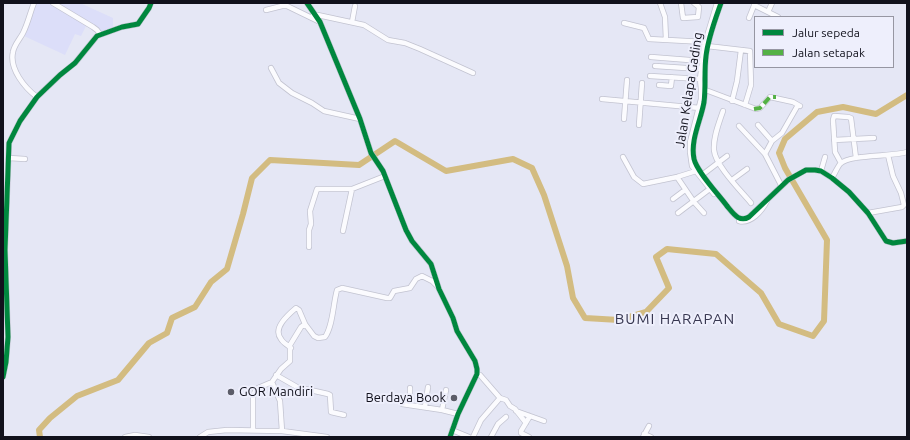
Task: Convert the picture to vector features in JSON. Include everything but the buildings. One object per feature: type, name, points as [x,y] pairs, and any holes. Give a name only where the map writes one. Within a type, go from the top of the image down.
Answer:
[{"type":"street","points":[[34,3],[25,29],[13,52],[12,59],[16,72],[23,84],[37,97]]},
{"type":"street","points":[[53,3],[76,15],[97,30],[100,34]]},
{"type":"street","points":[[3,377],[8,337],[4,250],[5,170],[9,158],[9,143],[20,121],[37,97],[75,63],[100,34],[138,24],[151,3]]},
{"type":"street","points":[[308,3],[313,14],[320,22],[360,119],[371,153],[383,170],[409,237],[431,264],[439,289],[454,318],[457,331],[475,361],[477,374],[458,414],[450,437]]},
{"type":"street","points":[[660,3],[665,17],[666,40]]},
{"type":"street","points":[[681,3],[681,13],[684,19],[698,17],[699,7],[694,3]]},
{"type":"street","name":"Jalan Kelapa Gading","points":[[717,3],[702,61],[700,79],[703,90],[702,110],[692,142],[694,160],[701,175],[739,220],[749,217],[781,185],[796,175],[810,170],[821,172]]},
{"type":"street","name":"Jalan Kelapa Gading","points":[[701,175],[692,166],[690,157],[703,90],[706,44],[721,3]]},
{"type":"street","points":[[768,12],[772,3]]},
{"type":"street","points":[[749,18],[754,4],[776,16]]},
{"type":"street","points":[[266,10],[287,6],[320,22]]},
{"type":"street","points":[[352,22],[355,6]]},
{"type":"street","points":[[313,14],[367,26],[388,40],[405,43],[473,73]]},
{"type":"street","points":[[624,23],[644,28],[649,38],[706,44],[750,51],[751,85],[745,105]]},
{"type":"street","points":[[732,100],[737,81],[741,50]]},
{"type":"street","points":[[651,57],[702,61]]},
{"type":"street","points":[[655,66],[701,69]]},
{"type":"street","points":[[271,68],[279,83],[292,93],[312,103],[324,112],[360,119]]},
{"type":"street","points":[[650,76],[700,79]]},
{"type":"street","points":[[659,85],[671,86],[672,77]]},
{"type":"street","points":[[624,119],[627,80]]},
{"type":"street","points":[[640,125],[642,83]]},
{"type":"street","points":[[703,90],[758,109],[770,97],[776,97],[799,106],[782,133],[772,141],[765,154]]},
{"type":"street","points":[[602,99],[700,108]]},
{"type":"street","points":[[723,111],[714,141],[714,150],[718,162],[751,203]]},
{"type":"street","points":[[841,163],[835,152],[833,117],[836,116],[850,118],[856,158]]},
{"type":"street","points":[[758,125],[772,141]]},
{"type":"street","points":[[739,126],[765,154],[781,185]]},
{"type":"street","points":[[834,140],[874,138]]},
{"type":"street","points":[[832,178],[841,163],[856,158],[907,152]]},
{"type":"street","points":[[868,214],[902,207],[904,204],[893,176],[888,155]]},
{"type":"street","points":[[701,175],[727,156]]},
{"type":"street","points":[[623,157],[632,174],[641,184],[648,184],[696,171]]},
{"type":"street","points":[[825,157],[821,172],[832,178],[849,192],[868,214],[886,241],[893,243],[907,240]]},
{"type":"street","points":[[9,158],[25,159]]},
{"type":"street","points":[[732,180],[747,169]]},
{"type":"street","points":[[309,247],[309,230],[311,224],[310,212],[317,189],[352,190],[385,176]]},
{"type":"street","points":[[677,177],[685,190],[704,213]]},
{"type":"street","points":[[678,213],[711,188]]},
{"type":"street","points":[[343,231],[352,190]]},
{"type":"street","points":[[673,199],[685,190]]},
{"type":"street","points":[[290,348],[280,338],[278,331],[280,326],[297,308],[311,333],[318,338],[325,337],[330,328],[333,303],[337,290],[339,289],[342,288],[390,298],[394,291],[410,288],[416,279],[422,276],[432,281],[439,289]]},
{"type":"street","points":[[253,430],[253,397],[255,391],[258,388],[272,382],[276,375],[290,361],[290,348],[292,340],[301,327],[305,324]]},
{"type":"street","points":[[477,374],[480,375],[500,398],[506,400],[526,423]]},
{"type":"street","points":[[276,375],[297,387],[330,395],[332,412],[344,415]]},
{"type":"street","points":[[272,382],[280,401],[282,431]]},
{"type":"street","points":[[425,407],[428,387]]},
{"type":"street","points":[[410,388],[410,405]]},
{"type":"street","points":[[442,410],[446,390]]},
{"type":"street","points":[[473,437],[481,420],[500,398]]},
{"type":"street","points":[[402,404],[458,414]]},
{"type":"street","points":[[516,411],[544,421]]},
{"type":"street","points":[[529,437],[521,432],[530,416]]},
{"type":"street","points":[[491,437],[498,424],[506,417]]},
{"type":"street","points":[[649,426],[644,436],[651,437]]},
{"type":"street","points":[[200,437],[212,431],[253,430],[282,431],[327,437]]},
{"type":"street","points":[[452,430],[469,437]]},
{"type":"street","points":[[125,437],[149,437]]},
{"type":"shaded area","points":[[36,3],[80,3],[113,18],[113,27],[98,34],[86,26],[81,36],[75,34],[65,55],[24,36]]},
{"type":"waterway","points":[[40,437],[39,430],[50,418],[77,396],[118,380],[149,343],[167,333],[172,318],[195,307],[211,282],[227,269],[252,178],[270,160],[359,165],[395,141],[446,171],[513,159],[532,168],[544,195],[567,266],[573,298],[585,318],[619,320],[646,312],[669,288],[656,257],[667,249],[716,254],[761,293],[779,324],[813,336],[824,321],[827,240],[785,168],[779,153],[785,139],[817,112],[843,107],[876,114],[907,95]]},
{"type":"marked path","points":[[754,109],[760,108],[770,97],[776,97]]},
{"type":"cycle path","points":[[3,377],[8,337],[5,250],[9,143],[20,121],[37,97],[75,63],[97,36],[122,27],[138,24],[151,3]]},
{"type":"cycle path","points":[[307,3],[320,22],[360,119],[371,153],[383,171],[406,230],[412,241],[431,264],[439,289],[453,318],[457,331],[475,361],[477,374],[458,414],[450,437]]},
{"type":"cycle path","points":[[721,3],[708,43],[705,62],[705,91],[703,109],[693,145],[696,164],[709,183],[734,214],[739,218],[745,219],[749,217],[788,180],[806,170],[821,171],[849,192],[868,213],[886,241],[893,243],[907,241]]},
{"type":"place","name":"GOR Mandiri","points":[[231,392]]},
{"type":"place","name":"Berdaya Book","points":[[454,398]]},
{"type":"district","name":"BUMI HARAPAN","points":[[675,319]]}]
